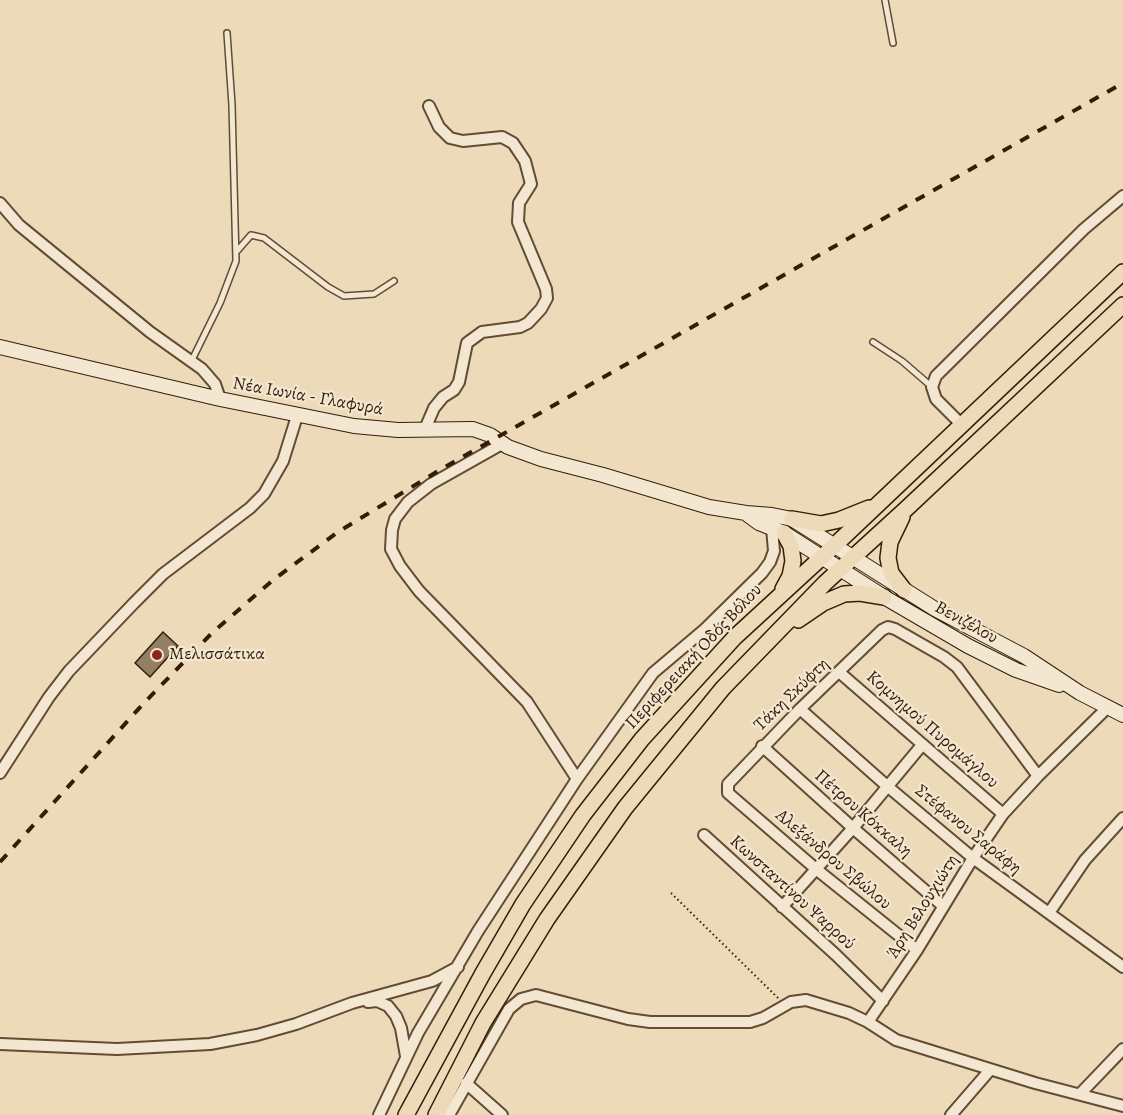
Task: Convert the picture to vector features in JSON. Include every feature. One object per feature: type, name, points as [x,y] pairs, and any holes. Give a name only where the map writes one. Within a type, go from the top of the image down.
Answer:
[{"type":"main road","name":"Περιφερειακή Οδός Βόλου","points":[[406,1115],[523,904],[583,815],[649,731],[735,638],[780,594],[878,505],[1123,272]]},
{"type":"main road","points":[[436,1115],[504,986],[591,855],[625,808],[723,688],[825,583],[1123,305]]},
{"type":"main road","name":"Νέα Ιωνία - Γλαφυρά","points":[[0,347],[220,399],[371,429],[473,429],[486,433],[502,444],[547,461],[603,475],[709,507],[772,515],[783,527],[841,570]]},
{"type":"main road","points":[[780,594],[790,576],[793,561],[791,546],[783,527],[829,522],[878,505]]},
{"type":"main road","points":[[904,590],[891,573],[888,558],[890,542],[906,509]]},
{"type":"main road","name":"Νέα Ιωνία - Γλαφυρά","points":[[746,513],[759,523],[783,527],[834,546],[853,558]]},
{"type":"main road","name":"Βενιζέλου","points":[[853,558],[943,614],[1024,656],[1080,693]]},
{"type":"main road","name":"Βενιζέλου","points":[[841,570],[968,646],[1016,670],[1080,693],[1123,715]]},
{"type":"main road","points":[[768,640],[815,608],[840,595],[860,593],[884,597]]},
{"type":"street","points":[[425,429],[434,408],[443,397],[454,390],[459,382],[466,343],[482,332],[520,327],[528,323],[541,309],[547,298],[546,289],[518,222],[519,203],[531,184],[525,161],[513,143],[502,137],[463,141],[450,138],[439,127],[429,106]]},
{"type":"street","points":[[962,425],[936,399],[932,387],[936,376],[1084,229],[1123,196]]},
{"type":"street","points":[[0,203],[19,225],[150,332],[191,362],[215,384],[220,399]]},
{"type":"street","points":[[0,773],[49,697],[69,671],[163,574],[250,508],[264,494],[283,461],[297,416]]},
{"type":"street","points":[[502,444],[431,484],[408,502],[395,519],[391,549],[419,591],[527,702],[577,779]]},
{"type":"street","points":[[379,1115],[406,1056],[478,931],[577,779],[652,673],[705,629],[762,573],[770,562],[783,527]]},
{"type":"street","name":"Τάκη Σκύφτη","points":[[728,793],[728,784],[762,747],[882,630],[888,627],[895,628],[957,667],[1038,776]]},
{"type":"street","name":"Κομνημού Πυρομάγλου","points":[[839,672],[1003,814]]},
{"type":"street","name":"Άρη Βελουχιώτη","points":[[868,1022],[917,950],[973,858],[1003,814],[1108,707]]},
{"type":"street","name":"Στέφανου Σαράφη","points":[[800,709],[973,858],[1123,967]]},
{"type":"street","points":[[782,907],[853,828],[922,745]]},
{"type":"street","name":"Πέτρου Κόκκαλη","points":[[762,747],[943,906]]},
{"type":"street","name":"Αλεξάνδρου Σβώλου","points":[[728,793],[816,869],[917,950]]},
{"type":"street","points":[[1049,913],[1085,860],[1123,818]]},
{"type":"street","name":"Κωνσταντίνου Ψαρρού","points":[[704,835],[883,1000]]},
{"type":"street","points":[[0,1044],[117,1049],[210,1044],[286,1027],[352,1003],[432,981],[458,966]]},
{"type":"street","points":[[449,1115],[509,1008],[516,1001],[526,997],[545,997],[650,1022],[750,1022],[763,1018],[797,1000],[806,1000],[868,1022],[896,1040],[990,1070],[1123,1106]]},
{"type":"street","points":[[352,1003],[377,1001],[388,1006],[396,1016],[401,1028],[406,1056]]},
{"type":"street","points":[[1080,1094],[1123,1049]]},
{"type":"street","points":[[951,1115],[990,1070]]},
{"type":"street","points":[[466,1083],[502,1115]]},
{"type":"lane","points":[[885,0],[894,43]]},
{"type":"lane","points":[[191,362],[235,268],[237,251],[227,33]]},
{"type":"lane","points":[[237,251],[251,235],[264,238],[328,287],[344,296],[374,294],[394,281]]},
{"type":"lane","points":[[873,342],[902,361],[932,387]]},
{"type":"path","points":[[671,893],[785,1006]]},
{"type":"building","name":"Μελισσάτικα","points":[[163,632],[178,646],[150,677],[135,663]]},
{"type":"railway","points":[[0,862],[143,704],[212,633],[273,580],[338,532],[443,468],[1123,83]]},
{"type":"place","name":"Μελισσάτικα","points":[[157,655]]}]
